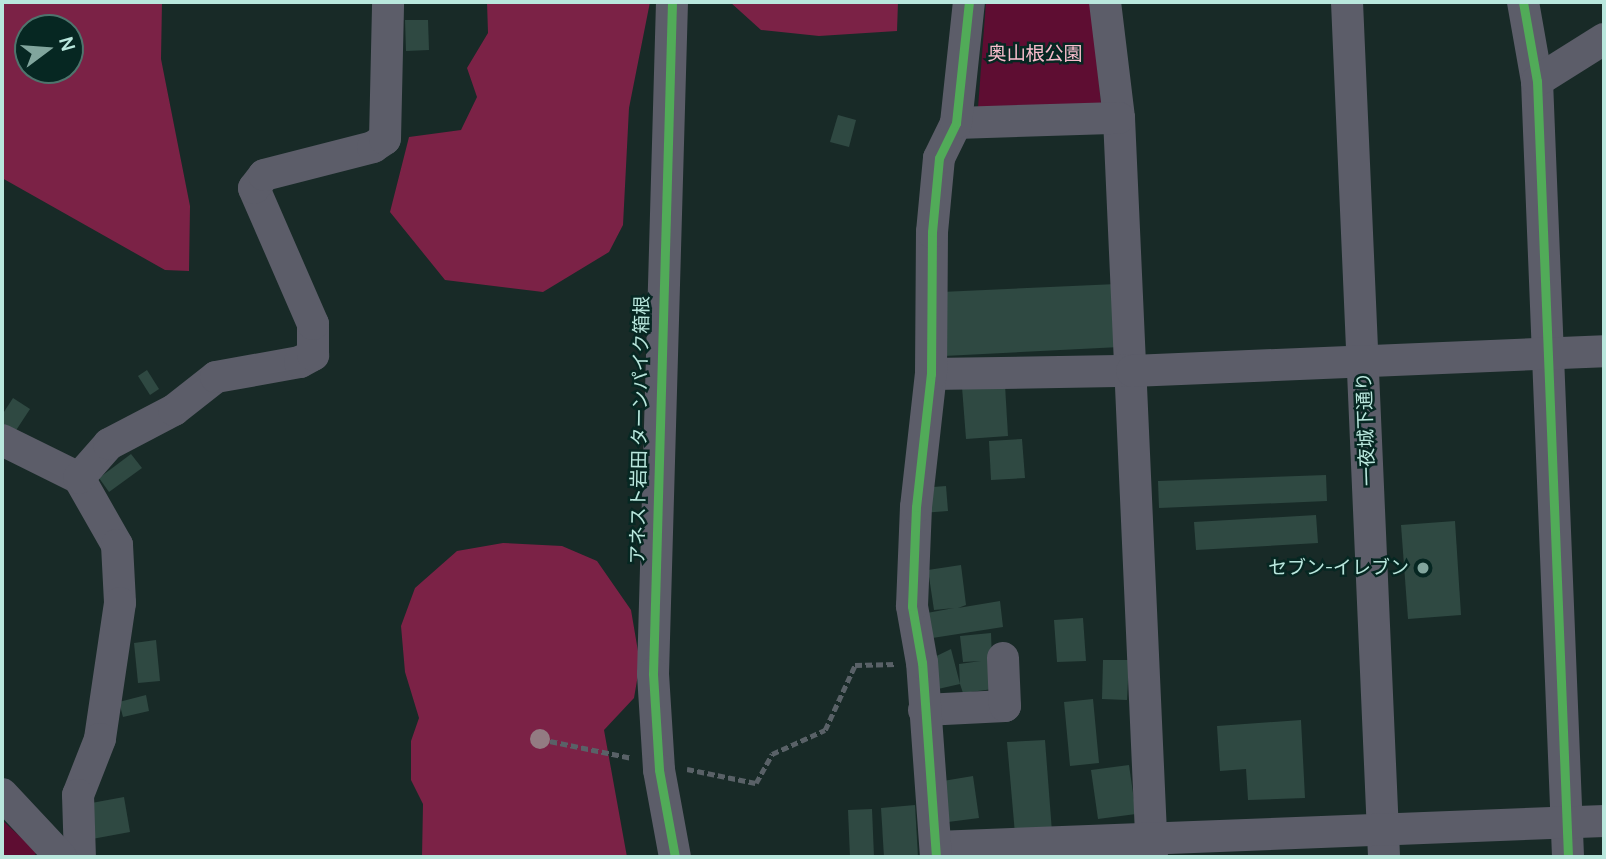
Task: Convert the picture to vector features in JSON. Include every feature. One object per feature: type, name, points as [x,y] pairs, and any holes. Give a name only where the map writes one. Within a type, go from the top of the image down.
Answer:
[{"type":"street","points":[[79,478],[109,444],[174,410],[216,377],[300,362],[313,355],[316,345],[313,324],[254,188],[264,175],[373,147],[385,139],[388,2]]},
{"type":"street","name":"アネスト岩田 ターンパイク箱根","points":[[672,2],[653,674],[659,769],[675,857]]},
{"type":"street","points":[[969,2],[956,122],[938,171],[932,232],[931,374],[916,507],[912,606],[922,663],[936,852],[1383,843],[1566,822],[1604,821]]},
{"type":"street","points":[[1105,2],[1119,118],[1152,848]]},
{"type":"street","name":"一夜城下通り","points":[[1347,2],[1383,843]]},
{"type":"street","points":[[1351,53],[1370,2]]},
{"type":"street","points":[[1523,2],[1537,81],[1551,353],[1568,857]]},
{"type":"street","points":[[1537,81],[1604,39]]},
{"type":"street","points":[[956,122],[1119,118]]},
{"type":"street","points":[[931,374],[1132,371],[1363,359],[1604,351]]},
{"type":"street","points":[[2,440],[79,478],[111,529],[121,582],[100,739],[78,795],[80,857]]},
{"type":"street","points":[[924,710],[1004,706],[1003,658]]},
{"type":"street","points":[[2,794],[61,857]]},
{"type":"path","points":[[681,768],[756,783],[772,754],[825,730],[855,665],[922,663]]},
{"type":"path","points":[[540,740],[636,759]]},
{"type":"green space","name":"奥山根公園","points":[[986,2],[1091,2],[1101,103],[978,108]]},
{"type":"green space","points":[[2,820],[37,852],[33,857],[2,857]]},
{"type":"shaded area","points":[[2,2],[162,2],[161,59],[190,206],[189,271],[165,270],[2,178]]},
{"type":"shaded area","points":[[487,2],[650,2],[629,108],[623,225],[609,252],[543,292],[445,280],[390,212],[409,137],[461,130],[477,97],[467,68],[488,33]]},
{"type":"shaded area","points":[[730,2],[898,2],[897,31],[819,36],[761,30]]},
{"type":"shaded area","points":[[503,543],[562,546],[597,561],[631,610],[640,663],[634,698],[604,730],[627,857],[422,857],[423,804],[411,780],[411,741],[419,718],[405,672],[401,626],[415,588],[457,551]]},
{"type":"building","points":[[405,20],[428,20],[429,50],[406,51]]},
{"type":"building","points":[[838,115],[856,120],[849,147],[830,142]]},
{"type":"building","points":[[1117,284],[1120,347],[944,356],[941,292]]},
{"type":"building","points":[[147,370],[159,389],[150,395],[138,376]]},
{"type":"building","points":[[1005,385],[1008,436],[966,439],[962,387]]},
{"type":"building","points":[[13,398],[30,409],[11,438],[2,432],[2,415]]},
{"type":"building","points":[[1022,439],[1025,478],[991,480],[989,441]]},
{"type":"building","points":[[131,454],[142,468],[109,492],[99,478]]},
{"type":"building","points":[[1326,475],[1327,501],[1159,508],[1158,481]]},
{"type":"building","points":[[946,486],[948,511],[922,513],[920,488]]},
{"type":"building","points":[[1316,515],[1318,543],[1196,550],[1194,522]]},
{"type":"building","points":[[1455,521],[1461,615],[1408,619],[1401,525]]},
{"type":"building","points":[[961,565],[966,605],[958,608],[1000,601],[1003,627],[926,639],[916,615],[954,608],[934,610],[928,570]]},
{"type":"building","points":[[1083,618],[1086,661],[1057,662],[1054,620]]},
{"type":"building","points":[[991,633],[993,689],[963,693],[959,664],[981,661],[963,662],[960,636]]},
{"type":"building","points":[[156,640],[160,681],[138,683],[134,643]]},
{"type":"building","points":[[951,649],[960,684],[938,689],[922,663]]},
{"type":"building","points":[[1103,660],[1129,660],[1127,700],[1102,699]]},
{"type":"building","points":[[146,695],[149,711],[123,717],[119,702]]},
{"type":"building","points":[[1093,699],[1099,763],[1070,766],[1064,702]]},
{"type":"building","points":[[1301,720],[1305,798],[1248,800],[1246,769],[1220,771],[1217,726]]},
{"type":"building","points":[[1045,740],[1052,832],[1015,834],[1007,742]]},
{"type":"building","points":[[1129,765],[1136,814],[1098,819],[1091,770]]},
{"type":"building","points":[[973,776],[979,818],[948,822],[943,781]]},
{"type":"building","points":[[124,797],[130,832],[92,839],[86,804]]},
{"type":"building","points":[[915,805],[918,857],[884,857],[881,808]]},
{"type":"building","points":[[872,809],[874,857],[850,857],[848,810]]},
{"type":"cycle path","points":[[672,2],[653,674],[659,770],[675,857]]},
{"type":"cycle path","points":[[936,857],[922,663],[912,606],[916,507],[931,374],[932,232],[939,158],[956,123],[969,2]]},
{"type":"cycle path","points":[[1523,2],[1537,81],[1568,857]]},
{"type":"place","name":"セブン-イレブン","points":[[1423,568]]}]
